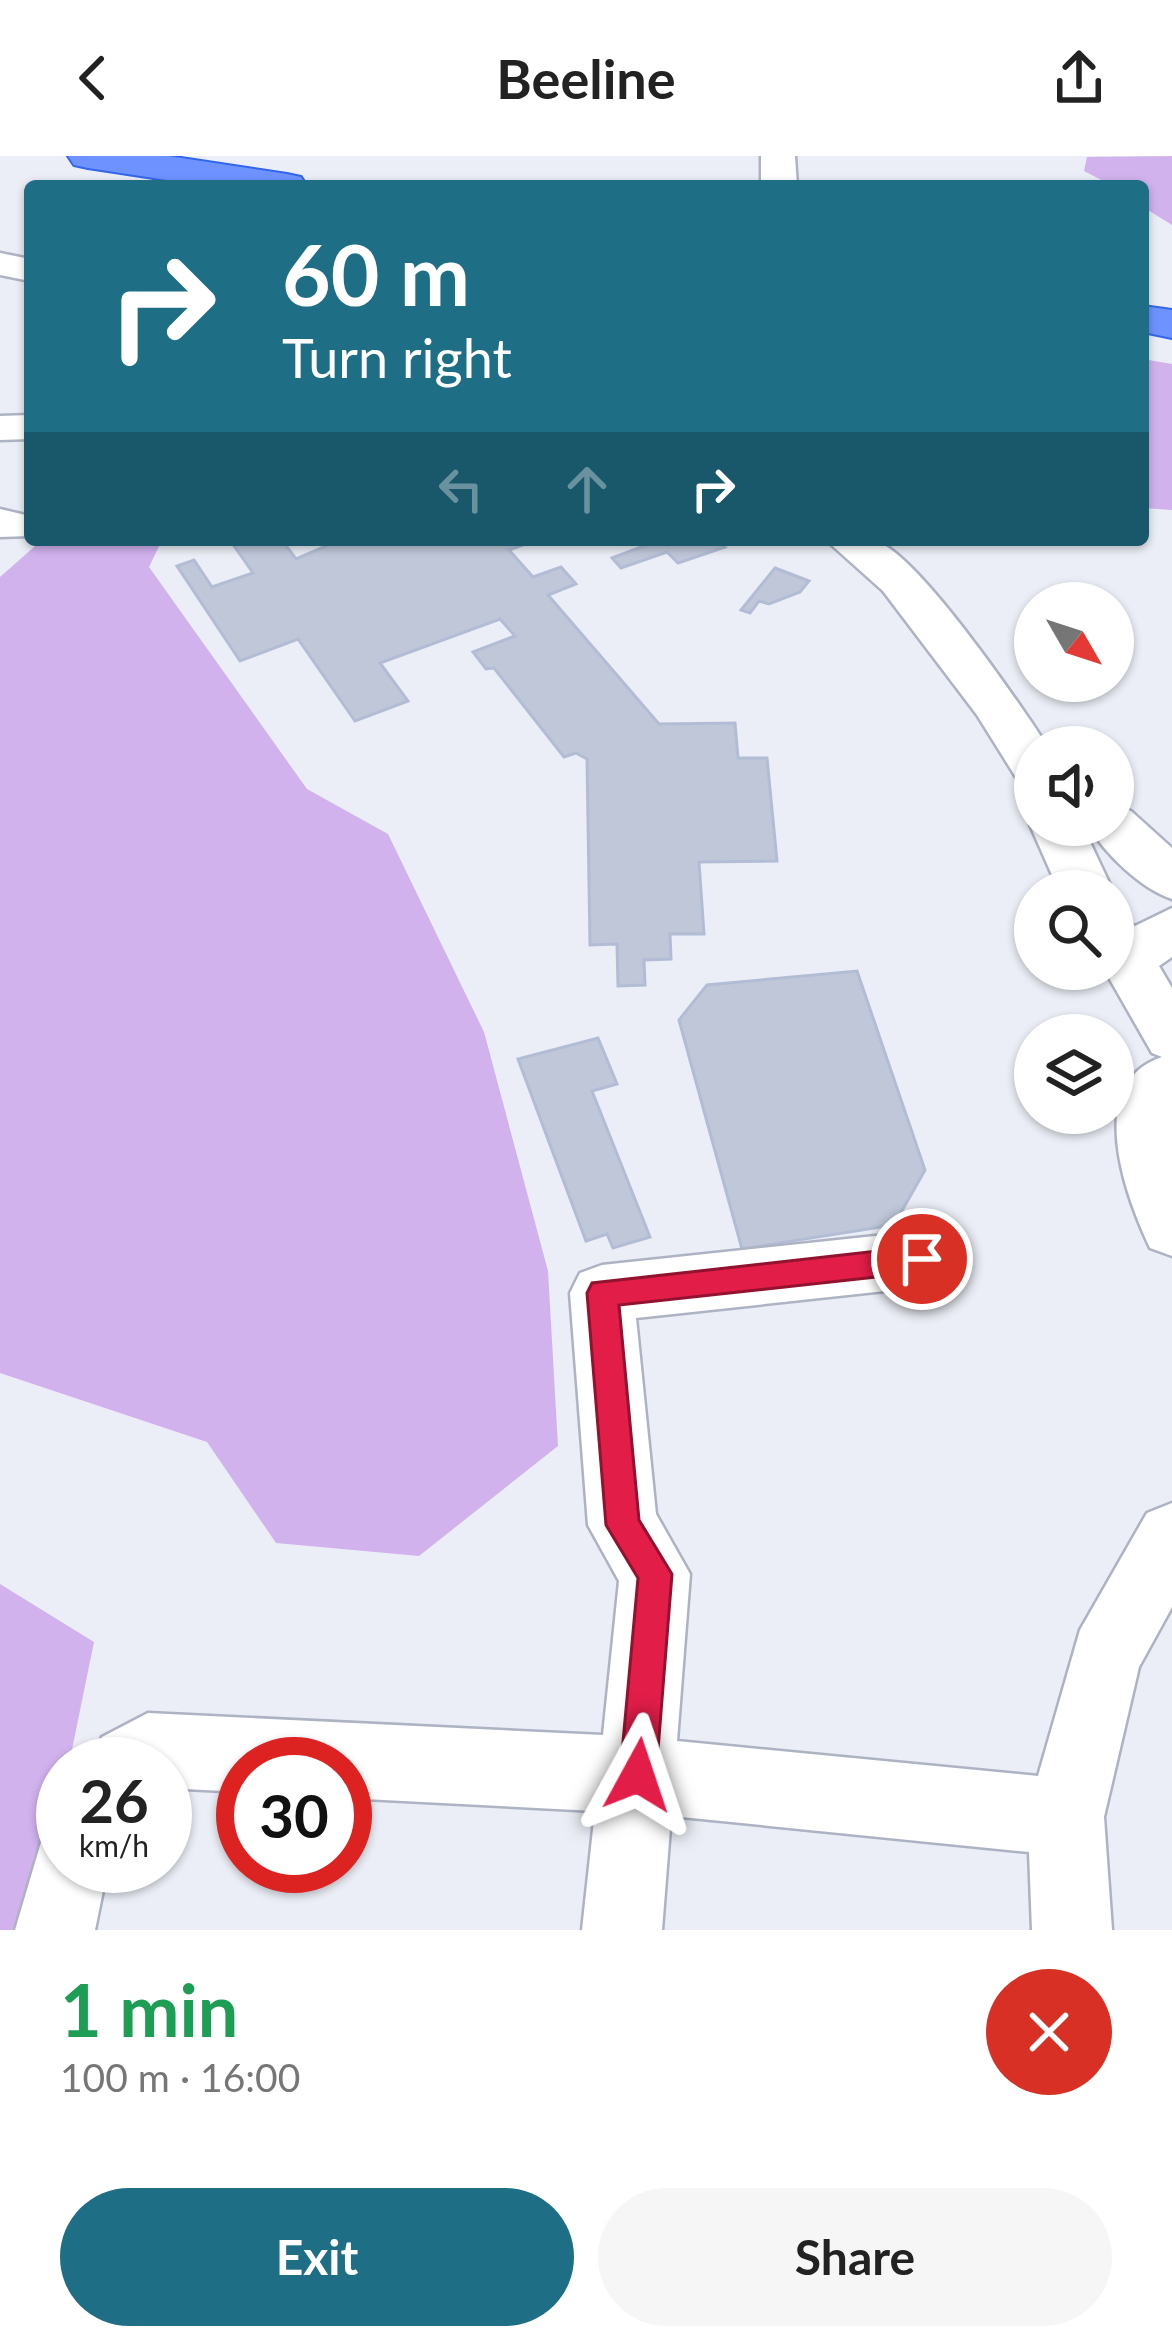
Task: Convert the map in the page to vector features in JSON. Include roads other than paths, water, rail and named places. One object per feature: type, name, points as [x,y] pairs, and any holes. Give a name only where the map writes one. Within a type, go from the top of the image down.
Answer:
[{"type":"highway","points":[[88,156],[247,180]]},
{"type":"street","points":[[855,546],[899,581],[1014,734]]},
{"type":"street","points":[[1134,944],[1172,929]]},
{"type":"street","points":[[1134,973],[1172,1037]]},
{"type":"street","points":[[1172,1077],[1148,1106],[1146,1131],[1162,1210],[1172,1229]]},
{"type":"street","points":[[622,1930],[655,1574],[623,1525],[602,1293],[922,1259]]},
{"type":"street","points":[[1072,1930],[1066,1816],[1106,1657],[1172,1538]]},
{"type":"street","points":[[192,1752],[638,1775],[1066,1816]]},
{"type":"street","points":[[55,1930],[63,1893]]}]
